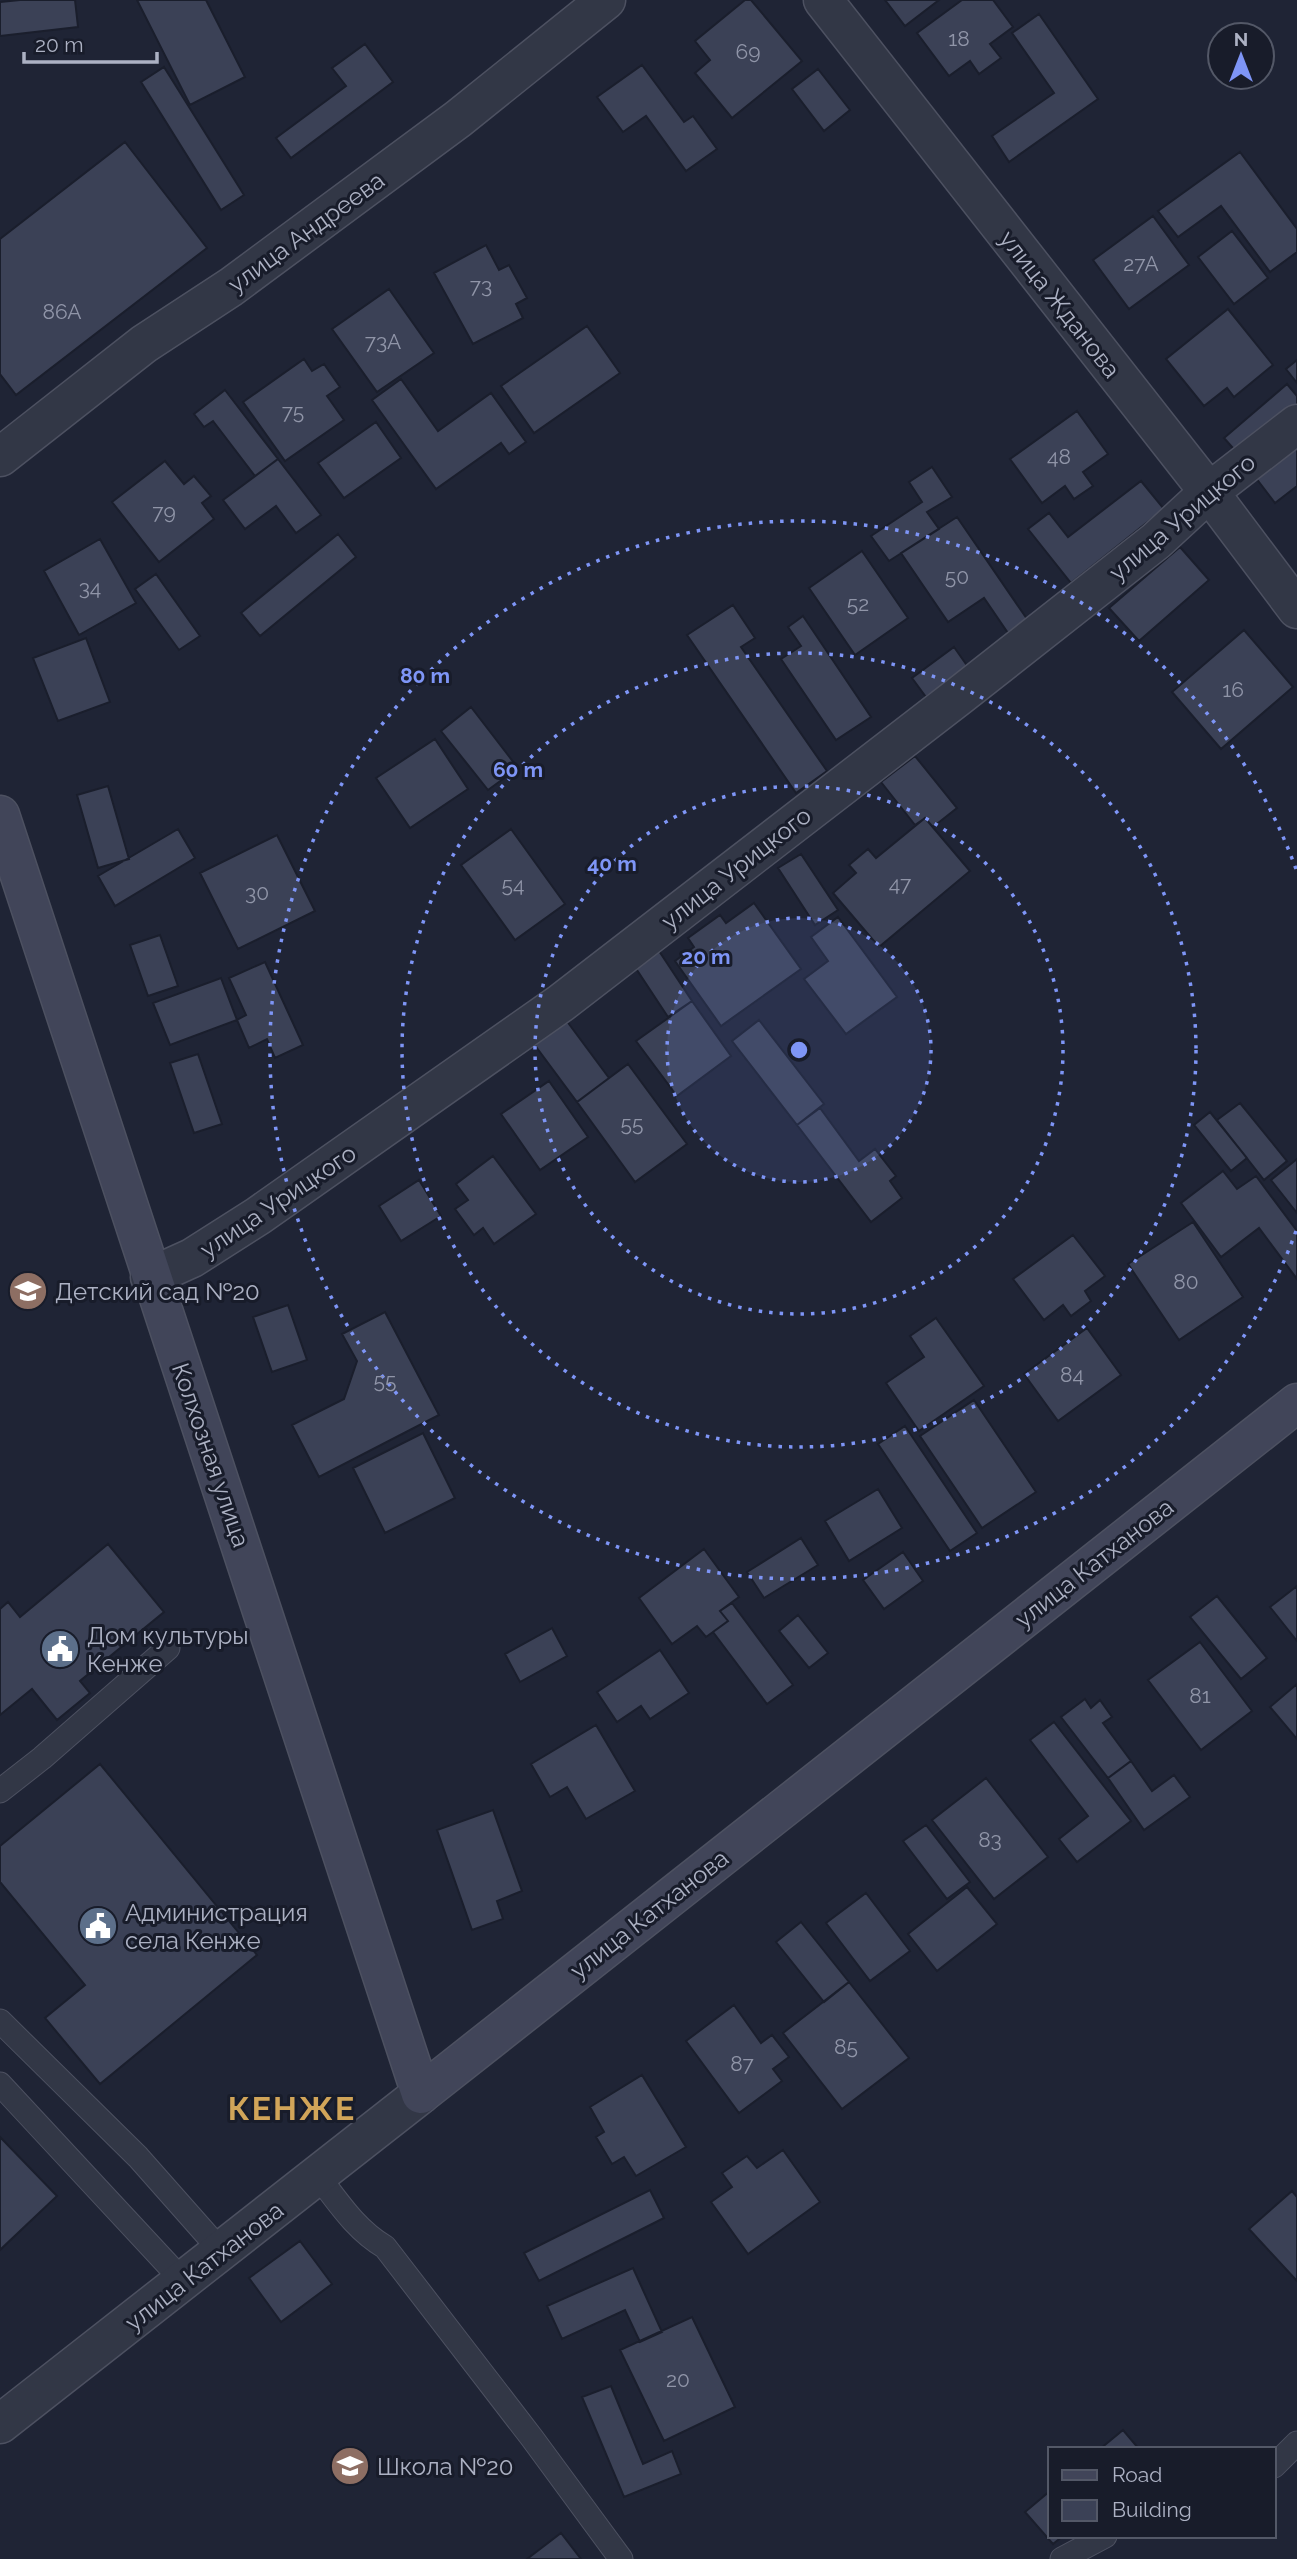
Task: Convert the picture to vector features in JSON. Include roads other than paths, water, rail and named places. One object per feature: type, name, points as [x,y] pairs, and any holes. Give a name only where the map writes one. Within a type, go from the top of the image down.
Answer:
[{"type":"street","name":"улица Андреева","points":[[0,457],[144,344],[231,287],[458,119],[606,0]]},
{"type":"street","name":"улица Жданова","points":[[823,0],[1209,492],[1297,609]]},
{"type":"street","name":"улица Урицкого","points":[[150,1277],[192,1258],[258,1216],[561,1003],[1135,558],[1209,492],[1297,424]]},
{"type":"street","name":"Колхозная улица","points":[[0,815],[421,2094]]},
{"type":"street","name":"улица Катханова","points":[[0,2424],[184,2282],[1297,1403]]},
{"type":"lane","points":[[0,1791],[43,1758],[168,1648]]},
{"type":"lane","points":[[0,2021],[138,2157],[222,2252]]},
{"type":"lane","points":[[0,2084],[184,2282]]},
{"type":"lane","points":[[318,2176],[369,2238],[385,2247],[621,2559]]},
{"type":"lane","points":[[1276,2464],[1297,2443]]},
{"type":"lane","points":[[1062,2559],[1101,2538]]},
{"type":"place","name":"Детский сад №20","points":[[28,1291]]},
{"type":"place","name":"Дом культуры Кенже","points":[[60,1649]]},
{"type":"place","name":"Администрация села Кенже","points":[[98,1926]]},
{"type":"place","name":"Школа №20","points":[[350,2466]]},
{"type":"district","name":"КЕНЖЕ","points":[[292,2108]]}]
